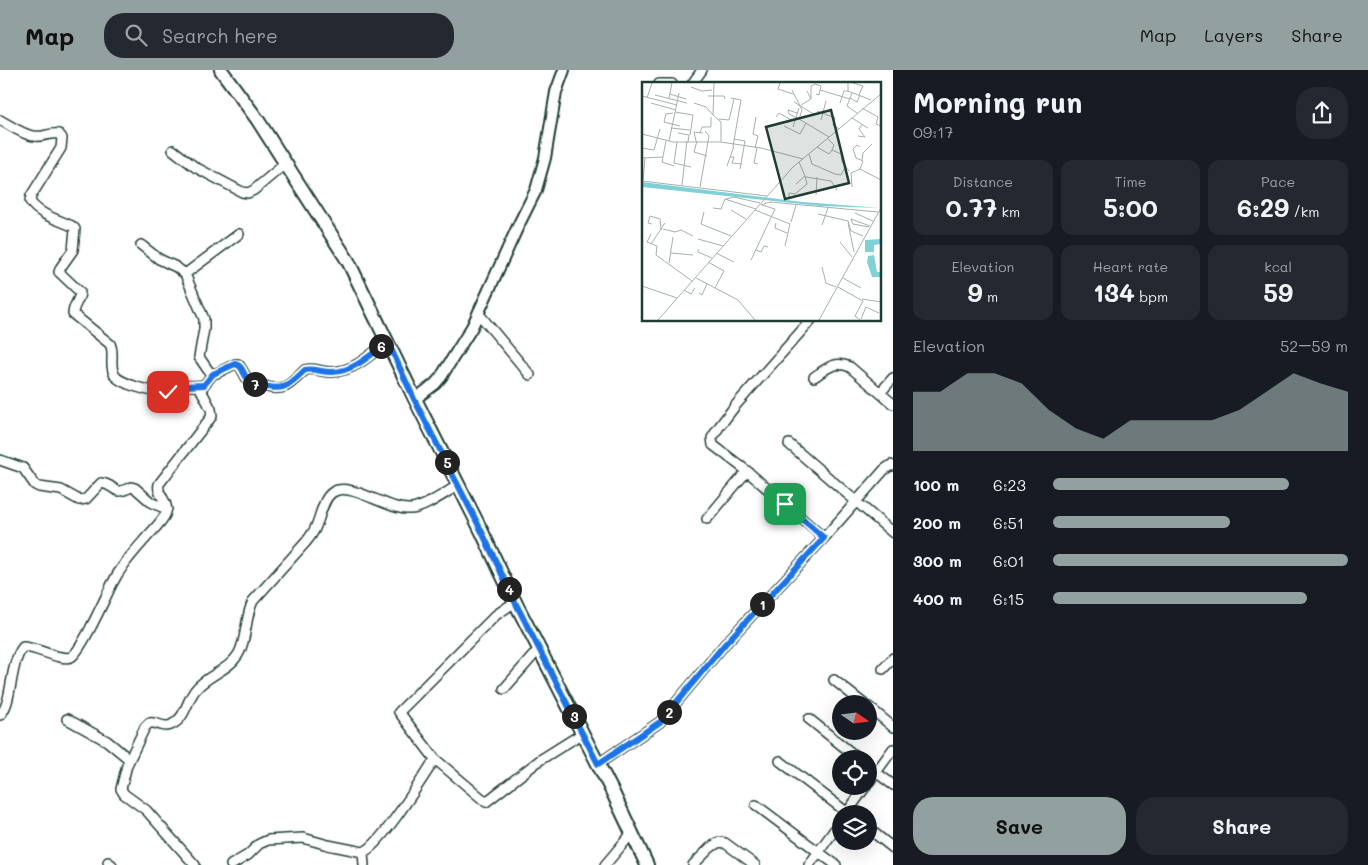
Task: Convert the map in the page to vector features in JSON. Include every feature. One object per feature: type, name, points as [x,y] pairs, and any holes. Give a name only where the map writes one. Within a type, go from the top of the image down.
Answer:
[{"type":"main road","points":[[221,70],[257,119],[348,261],[414,399],[459,485],[515,602],[598,764],[647,865]]},
{"type":"street","points":[[414,399],[435,384],[441,377],[480,314],[540,181],[556,92],[564,70]]},
{"type":"street","points":[[693,82],[702,70]]},
{"type":"street","points":[[0,120],[31,136],[54,133],[59,134],[62,138],[61,148],[30,200],[32,206],[75,229],[75,245],[59,272],[78,288],[80,292],[80,296],[73,308],[73,314],[110,344],[112,348],[112,372],[116,378],[126,384],[163,392],[185,386],[199,386],[208,382],[213,374],[238,364],[247,379],[252,383],[272,389],[280,389],[288,386],[305,370],[342,372],[352,368],[388,342]]},
{"type":"street","points":[[173,150],[206,174],[242,192],[248,193],[286,163]]},
{"type":"street","points":[[185,274],[239,234]]},
{"type":"street","points":[[141,245],[159,259],[176,267],[185,274],[204,323],[199,357],[210,373],[213,374]]},
{"type":"street","points":[[480,314],[530,375]]},
{"type":"street","points":[[810,321],[735,406],[712,438],[713,445],[716,448],[746,471],[824,538]]},
{"type":"street","points":[[814,377],[834,364],[845,365],[850,367],[893,404]]},
{"type":"street","points":[[880,393],[893,378]]},
{"type":"street","points":[[0,716],[5,710],[19,652],[24,647],[30,647],[63,657],[70,657],[75,654],[88,633],[118,571],[161,521],[167,509],[167,504],[159,493],[159,484],[212,416],[211,409],[199,386]]},
{"type":"street","points":[[789,444],[893,534]]},
{"type":"street","points":[[0,460],[23,468],[34,485],[39,488],[61,490],[80,500],[86,499],[101,483],[105,483],[118,492],[131,487],[135,488],[152,503],[167,509]]},
{"type":"street","points":[[598,764],[660,722],[725,644],[824,538],[884,470],[892,464]]},
{"type":"street","points":[[707,519],[746,471]]},
{"type":"street","points":[[195,865],[146,810],[124,794],[121,789],[130,759],[149,722],[168,726],[172,725],[186,711],[196,688],[208,677],[234,660],[242,645],[253,601],[314,532],[324,504],[334,492],[350,490],[401,509],[412,509],[459,485]]},
{"type":"street","points":[[515,602],[496,615],[399,712],[435,759],[486,802],[540,760],[582,733]]},
{"type":"street","points":[[504,689],[539,649]]},
{"type":"street","points":[[883,669],[893,658]]},
{"type":"street","points":[[834,680],[853,695]]},
{"type":"street","points":[[878,715],[893,727]]},
{"type":"street","points":[[67,719],[107,741],[130,759]]},
{"type":"street","points":[[809,719],[848,750]]},
{"type":"street","points":[[877,764],[893,749]]},
{"type":"street","points":[[232,865],[248,855],[259,844],[268,840],[304,838],[363,852],[371,847],[381,836],[435,759]]},
{"type":"street","points":[[780,761],[838,805]]},
{"type":"street","points":[[877,773],[893,785]]},
{"type":"street","points":[[756,805],[836,865]]},
{"type":"street","points":[[605,865],[632,833]]},
{"type":"street","points":[[809,865],[832,833]]},
{"type":"street","points":[[877,835],[893,848]]},
{"type":"street","points":[[693,865],[718,842],[725,843],[755,865]]},
{"type":"street","points":[[363,852],[364,865]]},
{"type":"route","points":[[168,392],[185,386],[204,385],[213,374],[235,364],[241,367],[247,379],[252,383],[272,389],[280,389],[288,386],[305,370],[342,372],[352,368],[388,342],[414,399],[482,532],[515,602],[598,764],[660,722],[725,644],[824,538],[785,504]]}]
